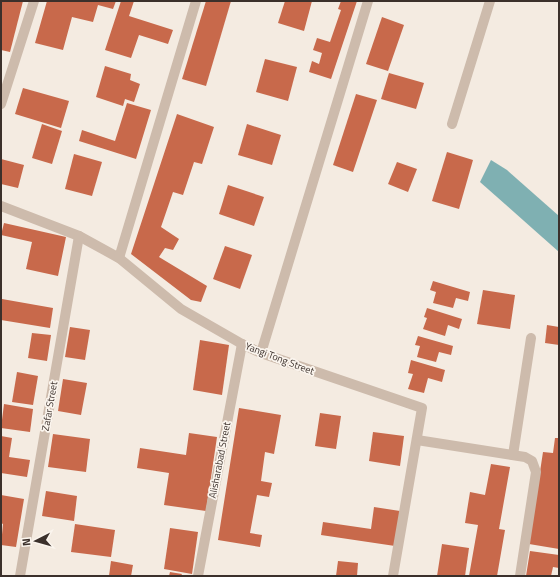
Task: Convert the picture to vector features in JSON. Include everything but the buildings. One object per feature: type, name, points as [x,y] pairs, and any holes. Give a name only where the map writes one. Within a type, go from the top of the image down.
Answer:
[{"type":"street","points":[[1,104],[34,1]]},
{"type":"street","points":[[119,258],[196,1]]},
{"type":"street","points":[[261,353],[368,1]]},
{"type":"street","points":[[452,124],[490,1]]},
{"type":"street","name":"Yangi Tong Street","points":[[1,206],[79,236],[119,258],[181,309],[242,344],[261,353],[422,408],[393,576]]},
{"type":"street","name":"Zafar Street","points":[[20,576],[79,236]]},
{"type":"street","points":[[513,455],[531,338]]},
{"type":"street","name":"Alisharabad Street","points":[[198,576],[242,344]]},
{"type":"street","points":[[417,440],[525,457],[532,461],[536,472],[520,576]]},
{"type":"water","points":[[491,160],[507,170],[559,216],[559,252],[480,182]]}]
